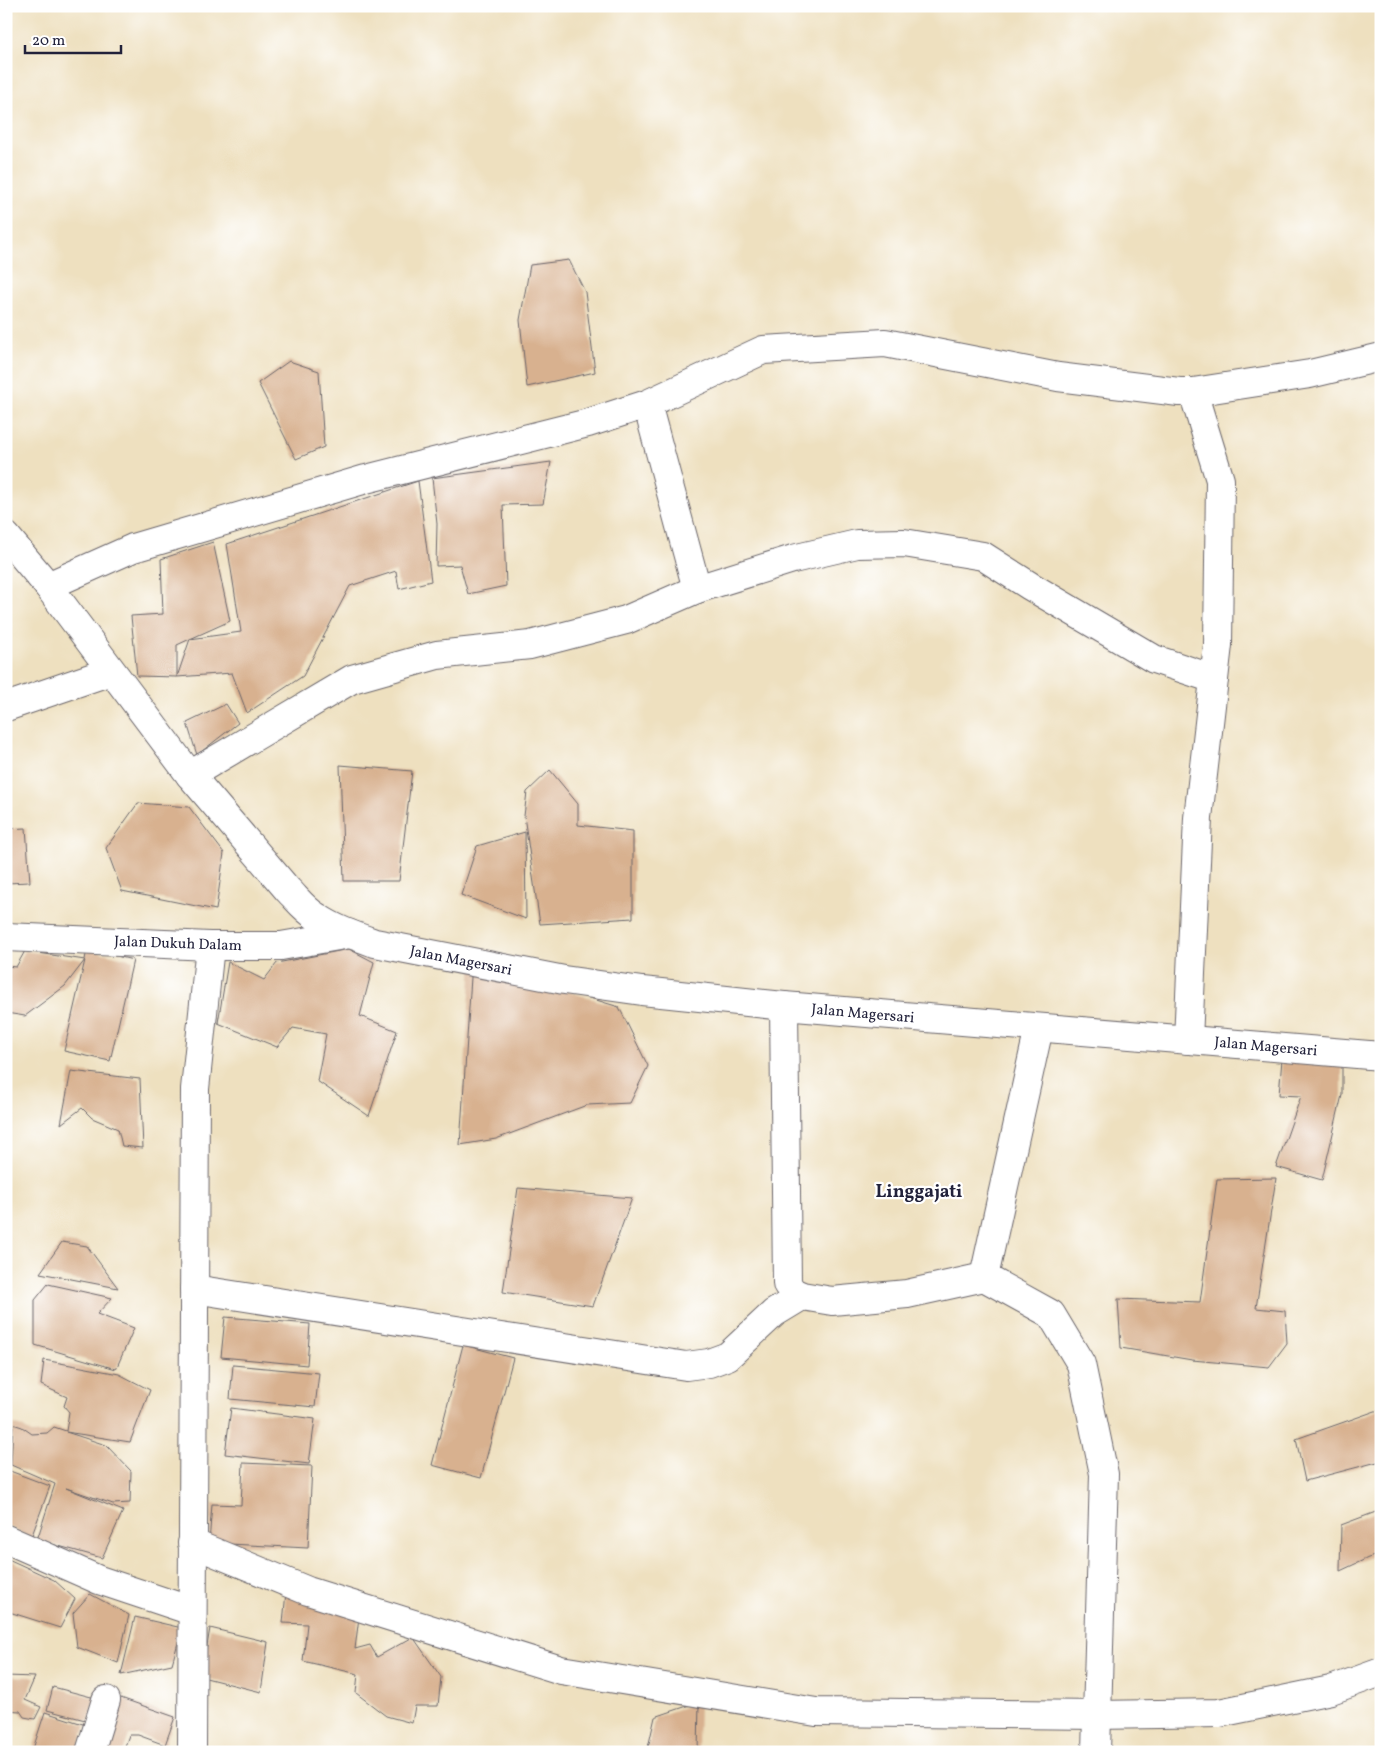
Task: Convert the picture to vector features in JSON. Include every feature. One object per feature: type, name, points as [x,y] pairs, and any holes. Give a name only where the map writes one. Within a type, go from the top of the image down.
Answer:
[{"type":"street","points":[[48,586],[133,548],[366,479],[588,423],[646,404],[763,350],[867,343],[898,344],[1058,377],[1179,392],[1193,392],[1310,374],[1381,357]]},
{"type":"street","points":[[1188,1040],[1198,818],[1218,645],[1220,480],[1193,392]]},
{"type":"street","points":[[646,404],[697,589]]},
{"type":"street","name":"Jalan Magersari","points":[[6,536],[48,586],[190,775],[304,907],[316,917],[350,934],[375,943],[564,980],[642,991],[784,1006],[1381,1056]]},
{"type":"street","points":[[190,775],[352,679],[437,655],[530,644],[626,620],[697,589],[793,559],[857,544],[904,543],[983,556],[1154,659],[1214,679]]},
{"type":"street","points":[[6,708],[110,671]]},
{"type":"street","name":"Jalan Dukuh Dalam","points":[[6,936],[210,946],[281,946],[350,934]]},
{"type":"street","points":[[192,1752],[195,1089],[210,946]]},
{"type":"street","points":[[784,1006],[787,1284],[793,1292],[802,1296],[832,1301],[907,1294],[984,1277],[1050,1314],[1081,1364],[1104,1474],[1096,1752]]},
{"type":"street","points":[[984,1277],[1039,1028]]},
{"type":"street","points":[[194,1289],[686,1366],[709,1363],[728,1356],[774,1313],[802,1296]]},
{"type":"street","points":[[6,1539],[99,1580],[192,1610]]},
{"type":"street","points":[[192,1543],[308,1591],[561,1670],[816,1712],[1097,1715],[1219,1713],[1331,1690],[1381,1672]]},
{"type":"street","points":[[90,1752],[106,1700]]},
{"type":"building","points":[[569,260],[585,292],[595,372],[527,387],[520,320],[530,265]]},
{"type":"building","points":[[289,361],[319,371],[324,447],[296,459],[258,383]]},
{"type":"building","points":[[551,462],[543,504],[503,505],[506,586],[468,594],[460,565],[436,566],[437,524],[432,478]]},
{"type":"building","points":[[418,481],[431,581],[399,589],[396,571],[350,586],[303,676],[247,713],[232,673],[177,677],[190,639],[241,632],[227,544]]},
{"type":"building","points":[[213,542],[230,621],[177,645],[177,677],[137,676],[131,616],[163,614],[161,559]]},
{"type":"building","points":[[226,704],[238,723],[197,755],[187,723]]},
{"type":"building","points":[[340,765],[412,771],[399,881],[344,881]]},
{"type":"building","points":[[550,770],[578,804],[578,825],[633,831],[633,918],[540,924],[524,816],[527,792]]},
{"type":"building","points":[[138,803],[189,807],[224,853],[216,910],[122,891],[106,848]]},
{"type":"building","points":[[26,828],[30,882],[6,883],[6,829]]},
{"type":"building","points":[[525,832],[526,919],[461,895],[477,846]]},
{"type":"building","points":[[87,949],[133,960],[110,1061],[64,1051]]},
{"type":"building","points":[[349,949],[374,962],[360,1016],[397,1031],[369,1116],[317,1081],[326,1034],[293,1028],[277,1047],[218,1023],[228,962],[264,980],[277,963]]},
{"type":"building","points":[[25,951],[85,960],[65,986],[25,1016],[6,1013],[6,966],[16,967]]},
{"type":"building","points":[[472,962],[619,1007],[648,1066],[630,1103],[587,1105],[496,1139],[460,1145]]},
{"type":"building","points":[[1282,1059],[1342,1063],[1342,1095],[1322,1180],[1276,1167],[1301,1096],[1279,1095]]},
{"type":"building","points":[[71,1071],[140,1079],[143,1148],[122,1146],[118,1129],[92,1118],[82,1108],[61,1124]]},
{"type":"building","points":[[1276,1178],[1256,1308],[1285,1311],[1287,1343],[1269,1367],[1192,1360],[1121,1348],[1118,1299],[1200,1302],[1217,1179]]},
{"type":"building","points":[[518,1188],[632,1198],[593,1306],[503,1292]]},
{"type":"building","points":[[62,1242],[87,1246],[118,1288],[40,1273]]},
{"type":"building","points":[[48,1284],[112,1298],[97,1314],[134,1328],[116,1369],[35,1345],[35,1300]]},
{"type":"building","points":[[225,1317],[310,1324],[307,1365],[221,1357]]},
{"type":"building","points":[[463,1345],[513,1358],[481,1478],[432,1465]]},
{"type":"building","points":[[44,1360],[119,1374],[150,1390],[130,1442],[66,1432],[106,1445],[131,1471],[130,1503],[113,1504],[66,1488],[123,1511],[102,1558],[37,1540],[55,1484],[11,1465],[13,1424],[22,1427],[32,1434],[47,1433],[54,1427],[66,1431],[69,1412],[64,1406],[67,1397],[41,1385]]},
{"type":"building","points":[[233,1365],[319,1373],[315,1407],[230,1399]]},
{"type":"building","points":[[231,1408],[315,1419],[309,1464],[225,1454]]},
{"type":"building","points":[[1381,1409],[1381,1461],[1305,1481],[1296,1439]]},
{"type":"building","points":[[7,1459],[10,1471],[50,1486],[31,1538],[6,1525]]},
{"type":"building","points":[[243,1463],[312,1466],[308,1548],[209,1543],[212,1504],[241,1505]]},
{"type":"building","points":[[1381,1510],[1381,1554],[1340,1571],[1341,1525]]},
{"type":"building","points":[[6,1558],[54,1580],[75,1599],[60,1628],[6,1611]]},
{"type":"building","points":[[286,1592],[359,1617],[355,1649],[370,1645],[377,1657],[413,1637],[441,1677],[438,1706],[415,1706],[412,1723],[386,1716],[356,1693],[358,1674],[303,1661],[307,1624],[283,1623]]},
{"type":"building","points":[[90,1594],[129,1615],[118,1663],[77,1647],[73,1613]]},
{"type":"building","points":[[135,1617],[182,1628],[172,1664],[121,1675]]},
{"type":"building","points":[[210,1628],[268,1642],[261,1692],[202,1677]]},
{"type":"building","points":[[6,1676],[35,1677],[25,1700],[41,1707],[35,1719],[24,1717],[20,1711],[6,1710]]},
{"type":"building","points":[[53,1687],[95,1698],[89,1721],[47,1710]]},
{"type":"building","points":[[118,1697],[175,1717],[165,1745],[138,1735],[129,1735],[123,1752],[98,1752]]},
{"type":"building","points":[[699,1702],[698,1752],[647,1752],[655,1717]]},
{"type":"building","points":[[45,1712],[86,1725],[77,1752],[32,1752]]},
{"type":"district","name":"Linggajati","points":[[919,1191]]}]
